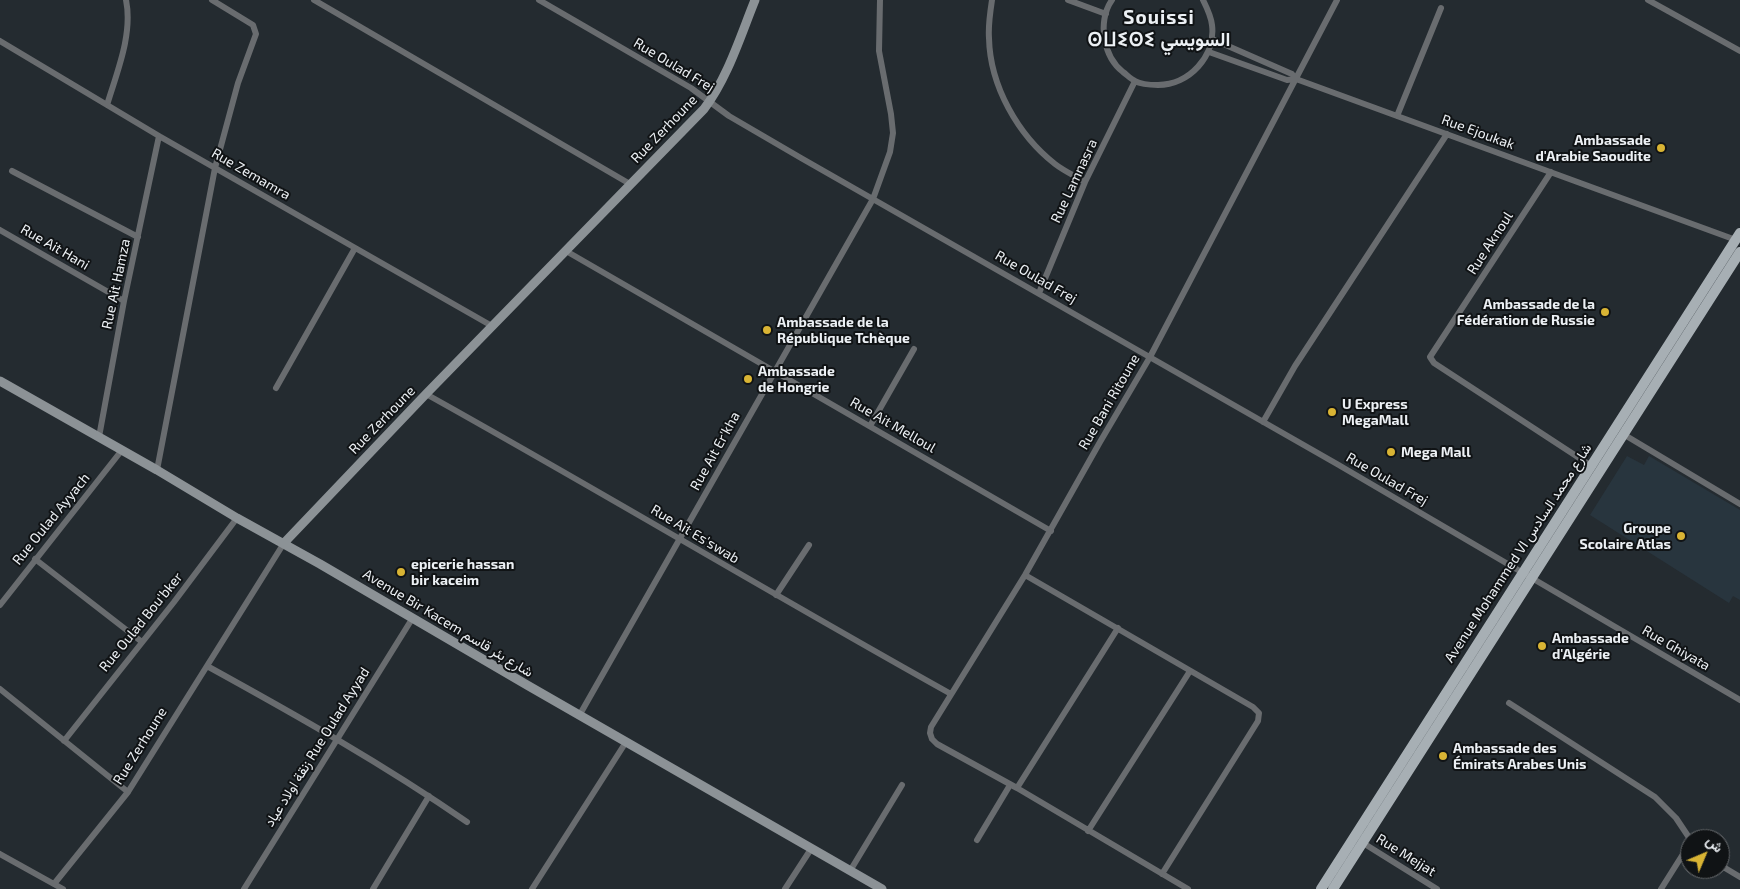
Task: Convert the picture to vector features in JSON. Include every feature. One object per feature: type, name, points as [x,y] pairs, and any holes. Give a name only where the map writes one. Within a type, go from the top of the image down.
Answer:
[{"type":"main road","name":"Avenue Mohammed VI شارع محمد السادس","points":[[1333,889],[1527,575],[1590,465],[1738,236]]},
{"type":"main road","name":"Avenue Mohammed VI شارع محمد السادس","points":[[1321,889],[1527,575],[1623,434],[1740,252]]},
{"type":"street","points":[[107,105],[128,24],[129,16],[126,0]]},
{"type":"street","points":[[157,470],[215,168],[238,83],[256,30],[254,24],[212,0]]},
{"type":"street","points":[[314,0],[630,184]]},
{"type":"street","name":"Rue Oulad Frej","points":[[540,0],[710,101],[740,122],[872,199],[1039,293],[1527,575]]},
{"type":"street","name":"Rue Zerhoune","points":[[54,884],[128,792],[284,543],[426,394],[694,120],[710,101],[725,73],[756,0]]},
{"type":"street","name":"Rue Ait Er'kha","points":[[579,716],[872,199],[890,152],[893,133],[879,51],[880,0]]},
{"type":"street","points":[[992,0],[989,39],[992,62],[1001,92],[1011,112],[1025,133],[1040,150],[1056,164],[1085,182]]},
{"type":"street","points":[[1068,0],[1106,14]]},
{"type":"street","points":[[1109,1],[1103,30],[1106,49],[1116,66],[1135,81],[1149,85],[1167,85],[1184,78],[1199,68],[1208,52],[1212,39],[1212,25],[1209,10],[1203,0]]},
{"type":"street","name":"Rue Bani Ritoune","points":[[1010,785],[937,744],[932,739],[931,727],[1025,575],[1150,357],[1337,0]]},
{"type":"street","points":[[1648,0],[1740,52]]},
{"type":"street","points":[[1396,116],[1441,8]]},
{"type":"street","name":"Rue Ejoukak","points":[[1212,39],[1292,74],[1296,80]]},
{"type":"street","name":"Rue Zemamra","points":[[0,41],[159,136],[492,326]]},
{"type":"street","name":"Rue Ejoukak","points":[[1208,52],[1287,80],[1296,80],[1552,172],[1738,236]]},
{"type":"street","name":"Rue Lamnasra","points":[[1039,293],[1085,182],[1135,81]]},
{"type":"street","points":[[1263,422],[1295,366],[1446,134]]},
{"type":"street","name":"Rue Ait Hamza","points":[[99,437],[124,301],[159,136]]},
{"type":"street","points":[[12,171],[138,237]]},
{"type":"street","name":"Rue Aknoul","points":[[1552,172],[1430,357],[1434,363],[1590,465]]},
{"type":"street","name":"Rue Ait Hani","points":[[0,230],[124,301]]},
{"type":"street","points":[[276,388],[355,248]]},
{"type":"street","name":"Rue Ait Melloul","points":[[566,251],[1051,530]]},
{"type":"street","points":[[870,426],[914,349]]},
{"type":"street","name":"Avenue Bir Kacem شارع بئر قاسم","points":[[0,381],[882,889]]},
{"type":"street","name":"Rue Ait Es'swab","points":[[426,394],[776,596],[951,694]]},
{"type":"street","points":[[1623,434],[1740,504]]},
{"type":"street","name":"Rue Oulad Ayyach","points":[[0,604],[122,450]]},
{"type":"street","name":"Rue Oulad Bou'bker","points":[[64,741],[237,518]]},
{"type":"street","points":[[776,596],[809,545]]},
{"type":"street","points":[[35,559],[142,642]]},
{"type":"street","points":[[1025,575],[1257,710],[1258,721],[1162,874]]},
{"type":"street","name":"Rue Ghiyata","points":[[1527,575],[1740,700]]},
{"type":"street","name":"زنقة اولاد عياد Rue Oulad Ayyad","points":[[244,889],[412,619]]},
{"type":"street","points":[[1017,788],[1118,628]]},
{"type":"street","points":[[207,666],[337,738],[467,822]]},
{"type":"street","points":[[1088,831],[1190,671]]},
{"type":"street","points":[[0,689],[128,792]]},
{"type":"street","points":[[1509,703],[1655,797],[1676,818],[1683,829]]},
{"type":"street","points":[[532,889],[626,742]]},
{"type":"street","points":[[850,871],[902,785]]},
{"type":"street","points":[[977,840],[1010,785],[1188,889]]},
{"type":"street","points":[[373,889],[429,796]]},
{"type":"street","name":"Rue Mejjat","points":[[1363,843],[1437,889]]},
{"type":"street","points":[[785,889],[811,849]]},
{"type":"street","points":[[0,854],[63,889]]},
{"type":"street","points":[[1661,889],[1680,860]]},
{"type":"shaded area","name":"Groupe Scolaire Atlas","points":[[1627,456],[1644,465],[1649,456],[1740,510],[1740,600],[1733,596],[1729,603],[1590,515]]},
{"type":"place","name":"Ambassade d'Arabie Saoudite","points":[[1661,148]]},
{"type":"place","name":"Ambassade de la Fédération de Russie","points":[[1605,312]]},
{"type":"place","name":"Ambassade de la République Tchèque","points":[[767,330]]},
{"type":"place","name":"Ambassade de Hongrie","points":[[748,379]]},
{"type":"place","name":"U Express MegaMall","points":[[1332,412]]},
{"type":"place","name":"Mega Mall","points":[[1391,452]]},
{"type":"place","name":"Groupe Scolaire Atlas","points":[[1681,536]]},
{"type":"place","name":"epicerie hassan bir kaceim","points":[[401,572]]},
{"type":"place","name":"Ambassade d'Algérie","points":[[1542,646]]},
{"type":"place","name":"Ambassade des Émirats Arabes Unis","points":[[1443,756]]},
{"type":"district","name":"Souissi ⵙⵡⵉⵙⵉ السويسي","points":[[1159,29]]}]
